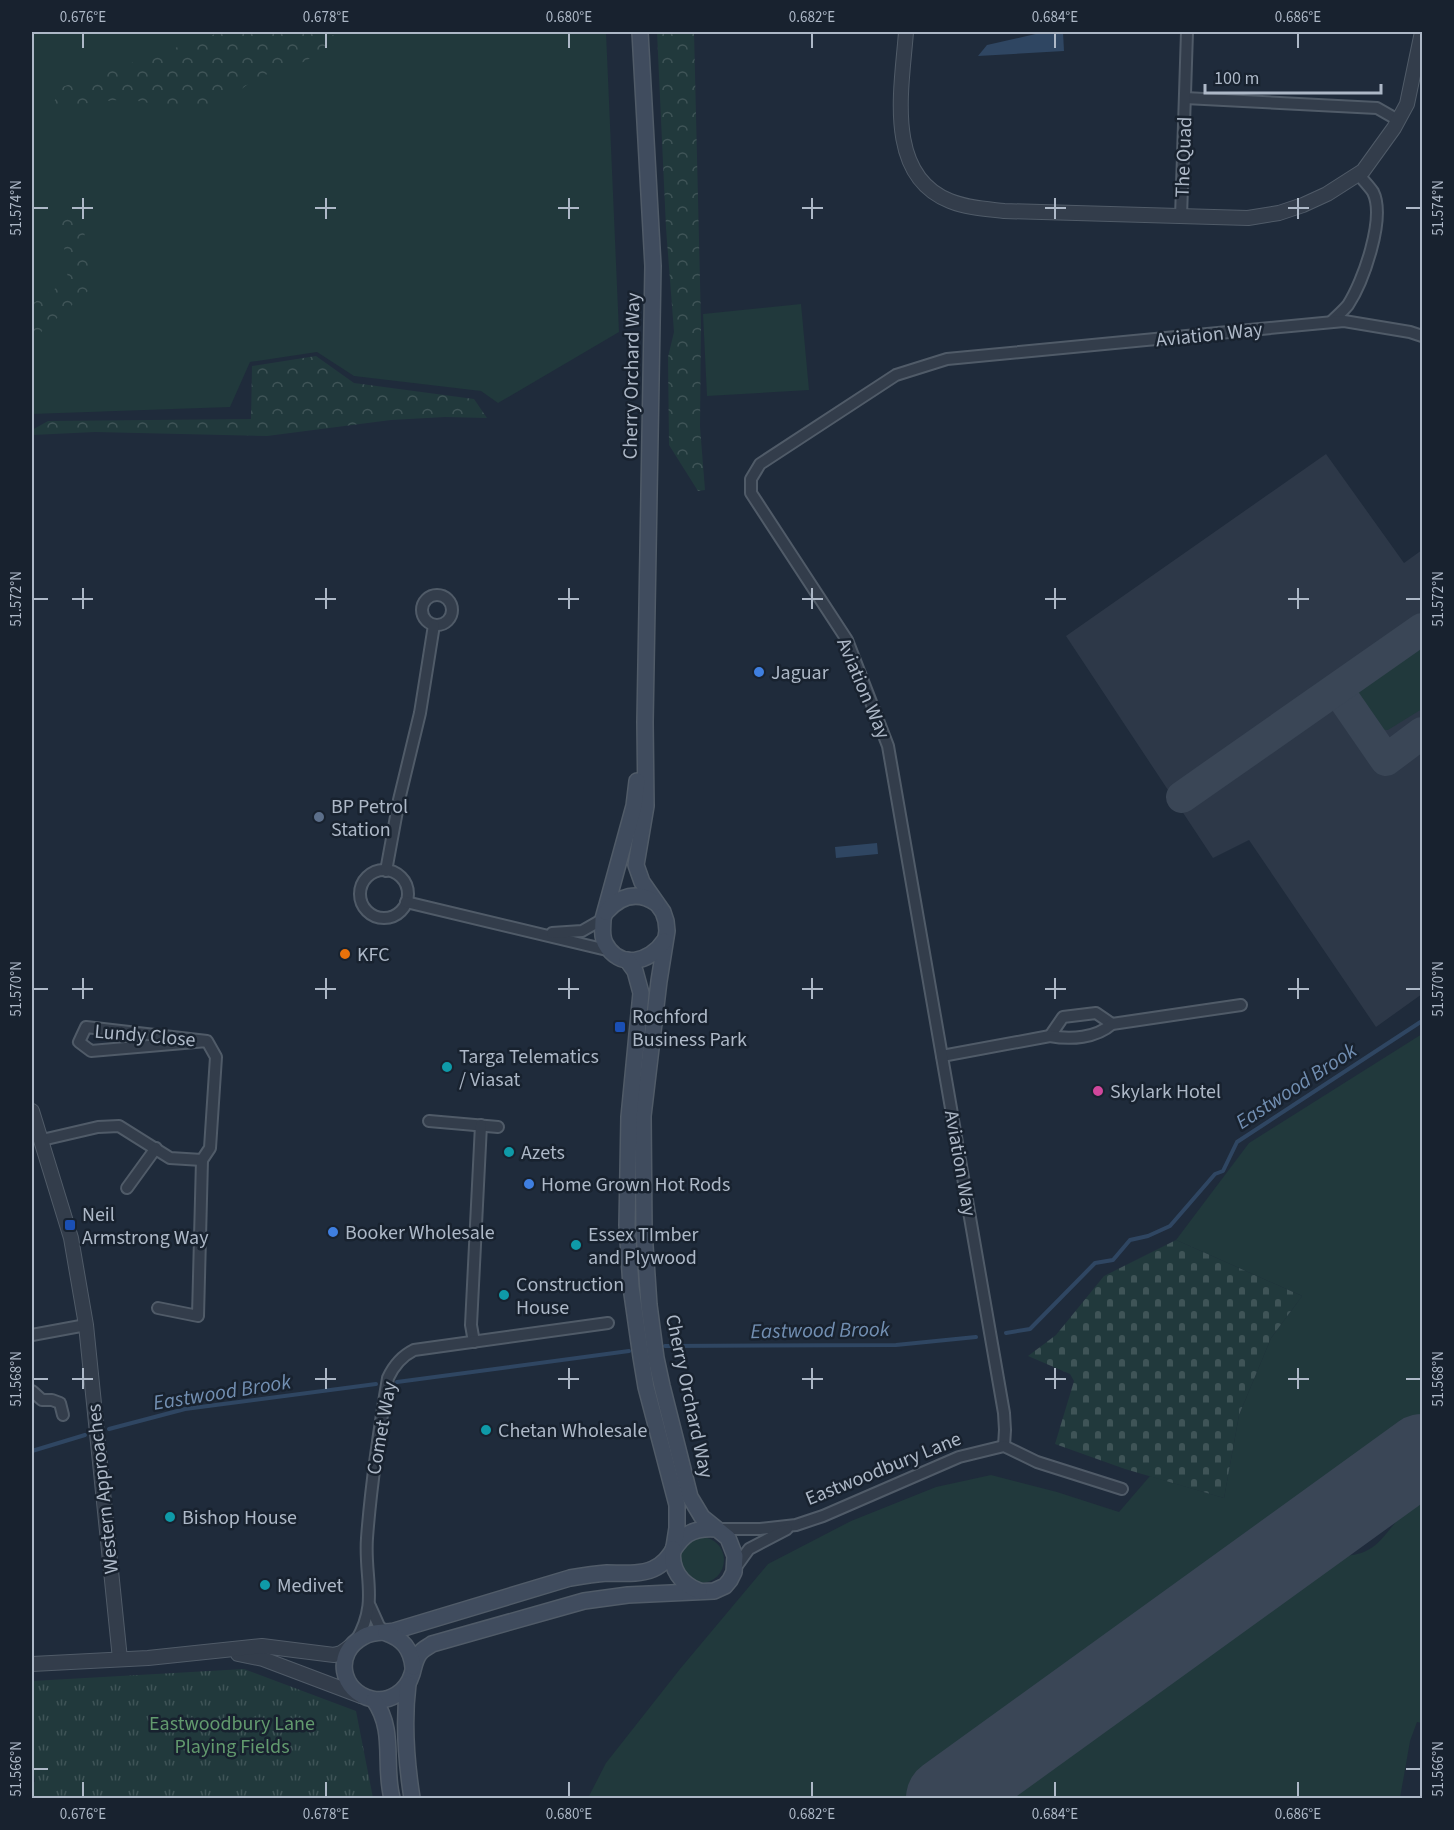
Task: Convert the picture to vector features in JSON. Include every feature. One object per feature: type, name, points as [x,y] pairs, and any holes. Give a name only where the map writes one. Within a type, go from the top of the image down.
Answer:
[{"type":"main road","name":"Cherry Orchard Way","points":[[640,32],[653,266],[645,722],[646,806],[636,864],[642,882],[666,921],[643,1116],[644,1231],[649,1305],[656,1358],[684,1479],[697,1511],[716,1529]]},
{"type":"main road","name":"Cherry Orchard Way","points":[[611,951],[603,935],[605,915],[634,806],[645,722]]},
{"type":"main road","points":[[605,915],[615,902],[627,896],[646,897],[657,905]]},
{"type":"main road","points":[[611,951],[627,960],[636,961],[658,951],[665,940]]},
{"type":"main road","name":"Cherry Orchard Way","points":[[627,960],[635,971],[641,993],[628,1137],[627,1225],[631,1287],[646,1387],[677,1505],[674,1548]]},
{"type":"main road","points":[[716,1529],[728,1538],[733,1546],[734,1572]]},
{"type":"main road","name":"Eastwoodbury Lane","points":[[354,1644],[370,1633],[386,1633],[570,1578],[591,1574],[647,1571],[662,1564],[682,1538],[694,1532],[716,1529]]},
{"type":"main road","points":[[674,1548],[674,1567],[684,1582],[692,1588],[708,1592]]},
{"type":"main road","name":"Eastwoodbury Lane","points":[[708,1592],[725,1586],[734,1572]]},
{"type":"main road","points":[[412,1798],[404,1716],[408,1684],[420,1653],[432,1644],[584,1601],[628,1594],[708,1592]]},
{"type":"main road","points":[[386,1633],[404,1643],[410,1652],[413,1667]]},
{"type":"main road","points":[[354,1644],[345,1658],[345,1673],[350,1686],[381,1710],[387,1726],[389,1786],[392,1798]]},
{"type":"main road","points":[[367,1698],[394,1697],[408,1684]]},
{"type":"street","points":[[906,32],[901,115],[905,149],[910,166],[921,180],[949,201],[983,209],[1248,218],[1304,206],[1358,174],[1377,152],[1407,104],[1422,32]]},
{"type":"street","name":"The Quad","points":[[1181,217],[1187,32]]},
{"type":"street","name":"The Quad","points":[[1185,98],[1377,108],[1398,120]]},
{"type":"street","points":[[1331,322],[1347,306],[1360,278],[1371,250],[1376,224],[1376,203],[1372,192],[1358,174]]},
{"type":"street","name":"Aviation Way","points":[[1004,1446],[1004,1413],[888,746],[847,640],[751,493],[751,479],[760,464],[896,375],[947,359],[1344,321],[1422,336]]},
{"type":"street","points":[[386,871],[399,800],[420,713],[434,625]]},
{"type":"street","points":[[386,871],[399,876],[407,888],[406,902],[403,908],[391,917],[377,917],[365,909],[360,896],[363,882],[373,873],[386,871]]},
{"type":"street","points":[[406,902],[611,951]]},
{"type":"street","points":[[543,934],[582,931],[605,915]]},
{"type":"street","points":[[942,1056],[1050,1036],[1065,1039],[1102,1033],[1112,1024],[1241,1005]]},
{"type":"street","points":[[1050,1036],[1063,1017],[1096,1013],[1112,1024]]},
{"type":"street","name":"Lundy Close","points":[[86,1027],[207,1041],[91,1051],[79,1042],[86,1027]]},
{"type":"street","name":"Lundy Close","points":[[158,1308],[198,1316],[202,1160],[210,1148],[216,1057],[207,1041]]},
{"type":"street","name":"Western Approaches","points":[[32,1111],[71,1238],[86,1324],[108,1563],[120,1659]]},
{"type":"street","points":[[429,1121],[498,1126]]},
{"type":"street","points":[[42,1140],[109,1125],[126,1129],[171,1158],[202,1160]]},
{"type":"street","points":[[474,1342],[471,1324],[480,1125]]},
{"type":"street","points":[[127,1188],[156,1148]]},
{"type":"street","name":"Comet Way","points":[[354,1644],[365,1623],[370,1605],[367,1542],[373,1472],[388,1378],[394,1366],[406,1354],[414,1350],[608,1323]]},
{"type":"street","points":[[32,1335],[86,1324]]},
{"type":"street","points":[[32,1391],[42,1400],[60,1403],[63,1415]]},
{"type":"street","points":[[1004,1446],[1037,1461],[1122,1489]]},
{"type":"street","name":"Eastwoodbury Lane","points":[[734,1572],[749,1550],[796,1526],[959,1457],[1004,1446]]},
{"type":"street","name":"Eastwoodbury Lane","points":[[716,1529],[796,1526]]},
{"type":"street","name":"Comet Way","points":[[370,1605],[386,1633]]},
{"type":"street","name":"Eastwoodbury Lane","points":[[32,1664],[147,1658],[262,1646],[334,1655],[354,1644]]},
{"type":"street","name":"Eastwoodbury Lane","points":[[206,1652],[246,1654],[367,1698]]},
{"type":"shaded area","points":[[1326,454],[1404,563],[1422,550],[1422,994],[1376,1027],[1249,840],[1213,858],[1066,636]]},
{"type":"green space","points":[[32,32],[606,32],[619,332],[498,403],[481,391],[354,376],[317,352],[250,362],[230,407],[32,414]]},
{"type":"green space","points":[[221,32],[323,32],[338,37],[306,61],[256,78],[209,114],[127,99],[51,107],[62,87]]},
{"type":"green space","points":[[657,32],[694,32],[701,323],[700,427],[705,490],[698,491],[669,445],[668,357],[674,332],[666,228]]},
{"type":"green space","points":[[82,217],[89,264],[88,291],[32,340],[32,304],[68,280],[61,220]]},
{"type":"green space","points":[[801,304],[809,390],[707,396],[703,314]]},
{"type":"green space","points":[[316,356],[354,383],[474,399],[487,418],[445,417],[391,420],[267,436],[95,432],[32,435],[32,430],[48,421],[251,419],[252,366]]},
{"type":"green space","points":[[1422,646],[1422,709],[1388,730],[1373,729],[1354,702],[1356,691]]},
{"type":"green space","points":[[1422,1034],[1422,1420],[1346,1475],[1328,1480],[1295,1510],[948,1763],[952,1768],[910,1798],[588,1798],[606,1763],[680,1669],[768,1564],[851,1521],[936,1487],[991,1475],[1057,1492],[1119,1512],[1150,1476],[1224,1498],[1239,1415],[1271,1338],[1302,1296],[1176,1240],[1249,1143]]},
{"type":"green space","points":[[1176,1240],[1302,1296],[1271,1338],[1239,1415],[1224,1498],[1125,1469],[1055,1444],[1074,1381],[1070,1374],[1028,1356],[1056,1335],[1104,1276]]},
{"type":"green space","points":[[1422,1501],[1422,1723],[1417,1722],[1410,1741],[1400,1798],[1012,1798],[1113,1726],[1109,1720],[1345,1556],[1365,1552],[1372,1547],[1403,1514]]},
{"type":"green space","points":[[701,1537],[717,1544],[724,1560],[717,1576],[701,1583],[685,1576],[678,1560],[685,1544]]},
{"type":"green space","name":"Eastwoodbury Lane Playing Fields","points":[[244,1669],[356,1711],[373,1798],[32,1798],[32,1782],[35,1782],[32,1758],[32,1681]]},
{"type":"water","points":[[1063,32],[1064,51],[978,56],[987,45],[1040,33]]},
{"type":"water","points":[[877,843],[878,854],[836,858],[835,847]]},
{"type":"waterway","name":"Eastwood Brook","points":[[1006,1333],[1030,1329],[1095,1263],[1113,1260],[1130,1240],[1148,1236],[1170,1226],[1215,1174],[1223,1171],[1237,1142],[1422,1021]]},
{"type":"waterway","name":"Eastwood Brook","points":[[665,1346],[896,1345],[976,1337]]},
{"type":"waterway","name":"Eastwood Brook","points":[[397,1382],[629,1351]]},
{"type":"waterway","name":"Eastwood Brook","points":[[109,1429],[185,1409],[376,1384]]},
{"type":"waterway","name":"Eastwood Brook","points":[[32,1451],[85,1435]]},
{"type":"taxiway","points":[[1182,797],[1422,629]]},
{"type":"taxiway","points":[[1337,689],[1386,760],[1422,733]]},
{"type":"runway","points":[[946,1798],[1422,1454]]},
{"type":"place","name":"Jaguar","points":[[759,672]]},
{"type":"place","name":"BP Petrol Station","points":[[319,817]]},
{"type":"place","name":"KFC","points":[[345,954]]},
{"type":"place","name":"Rochford Business Park","points":[[620,1027]]},
{"type":"place","name":"Targa Telematics / Viasat","points":[[447,1067]]},
{"type":"place","name":"Skylark Hotel","points":[[1098,1091]]},
{"type":"place","name":"Azets","points":[[509,1152]]},
{"type":"place","name":"Home Grown Hot Rods","points":[[529,1184]]},
{"type":"place","name":"Neil Armstrong Way","points":[[70,1225]]},
{"type":"place","name":"Booker Wholesale","points":[[333,1232]]},
{"type":"place","name":"Essex TImber and Plywood","points":[[576,1245]]},
{"type":"place","name":"Construction House","points":[[504,1295]]},
{"type":"place","name":"Chetan Wholesale","points":[[486,1430]]},
{"type":"place","name":"Bishop House","points":[[170,1517]]},
{"type":"place","name":"Medivet","points":[[265,1585]]}]
